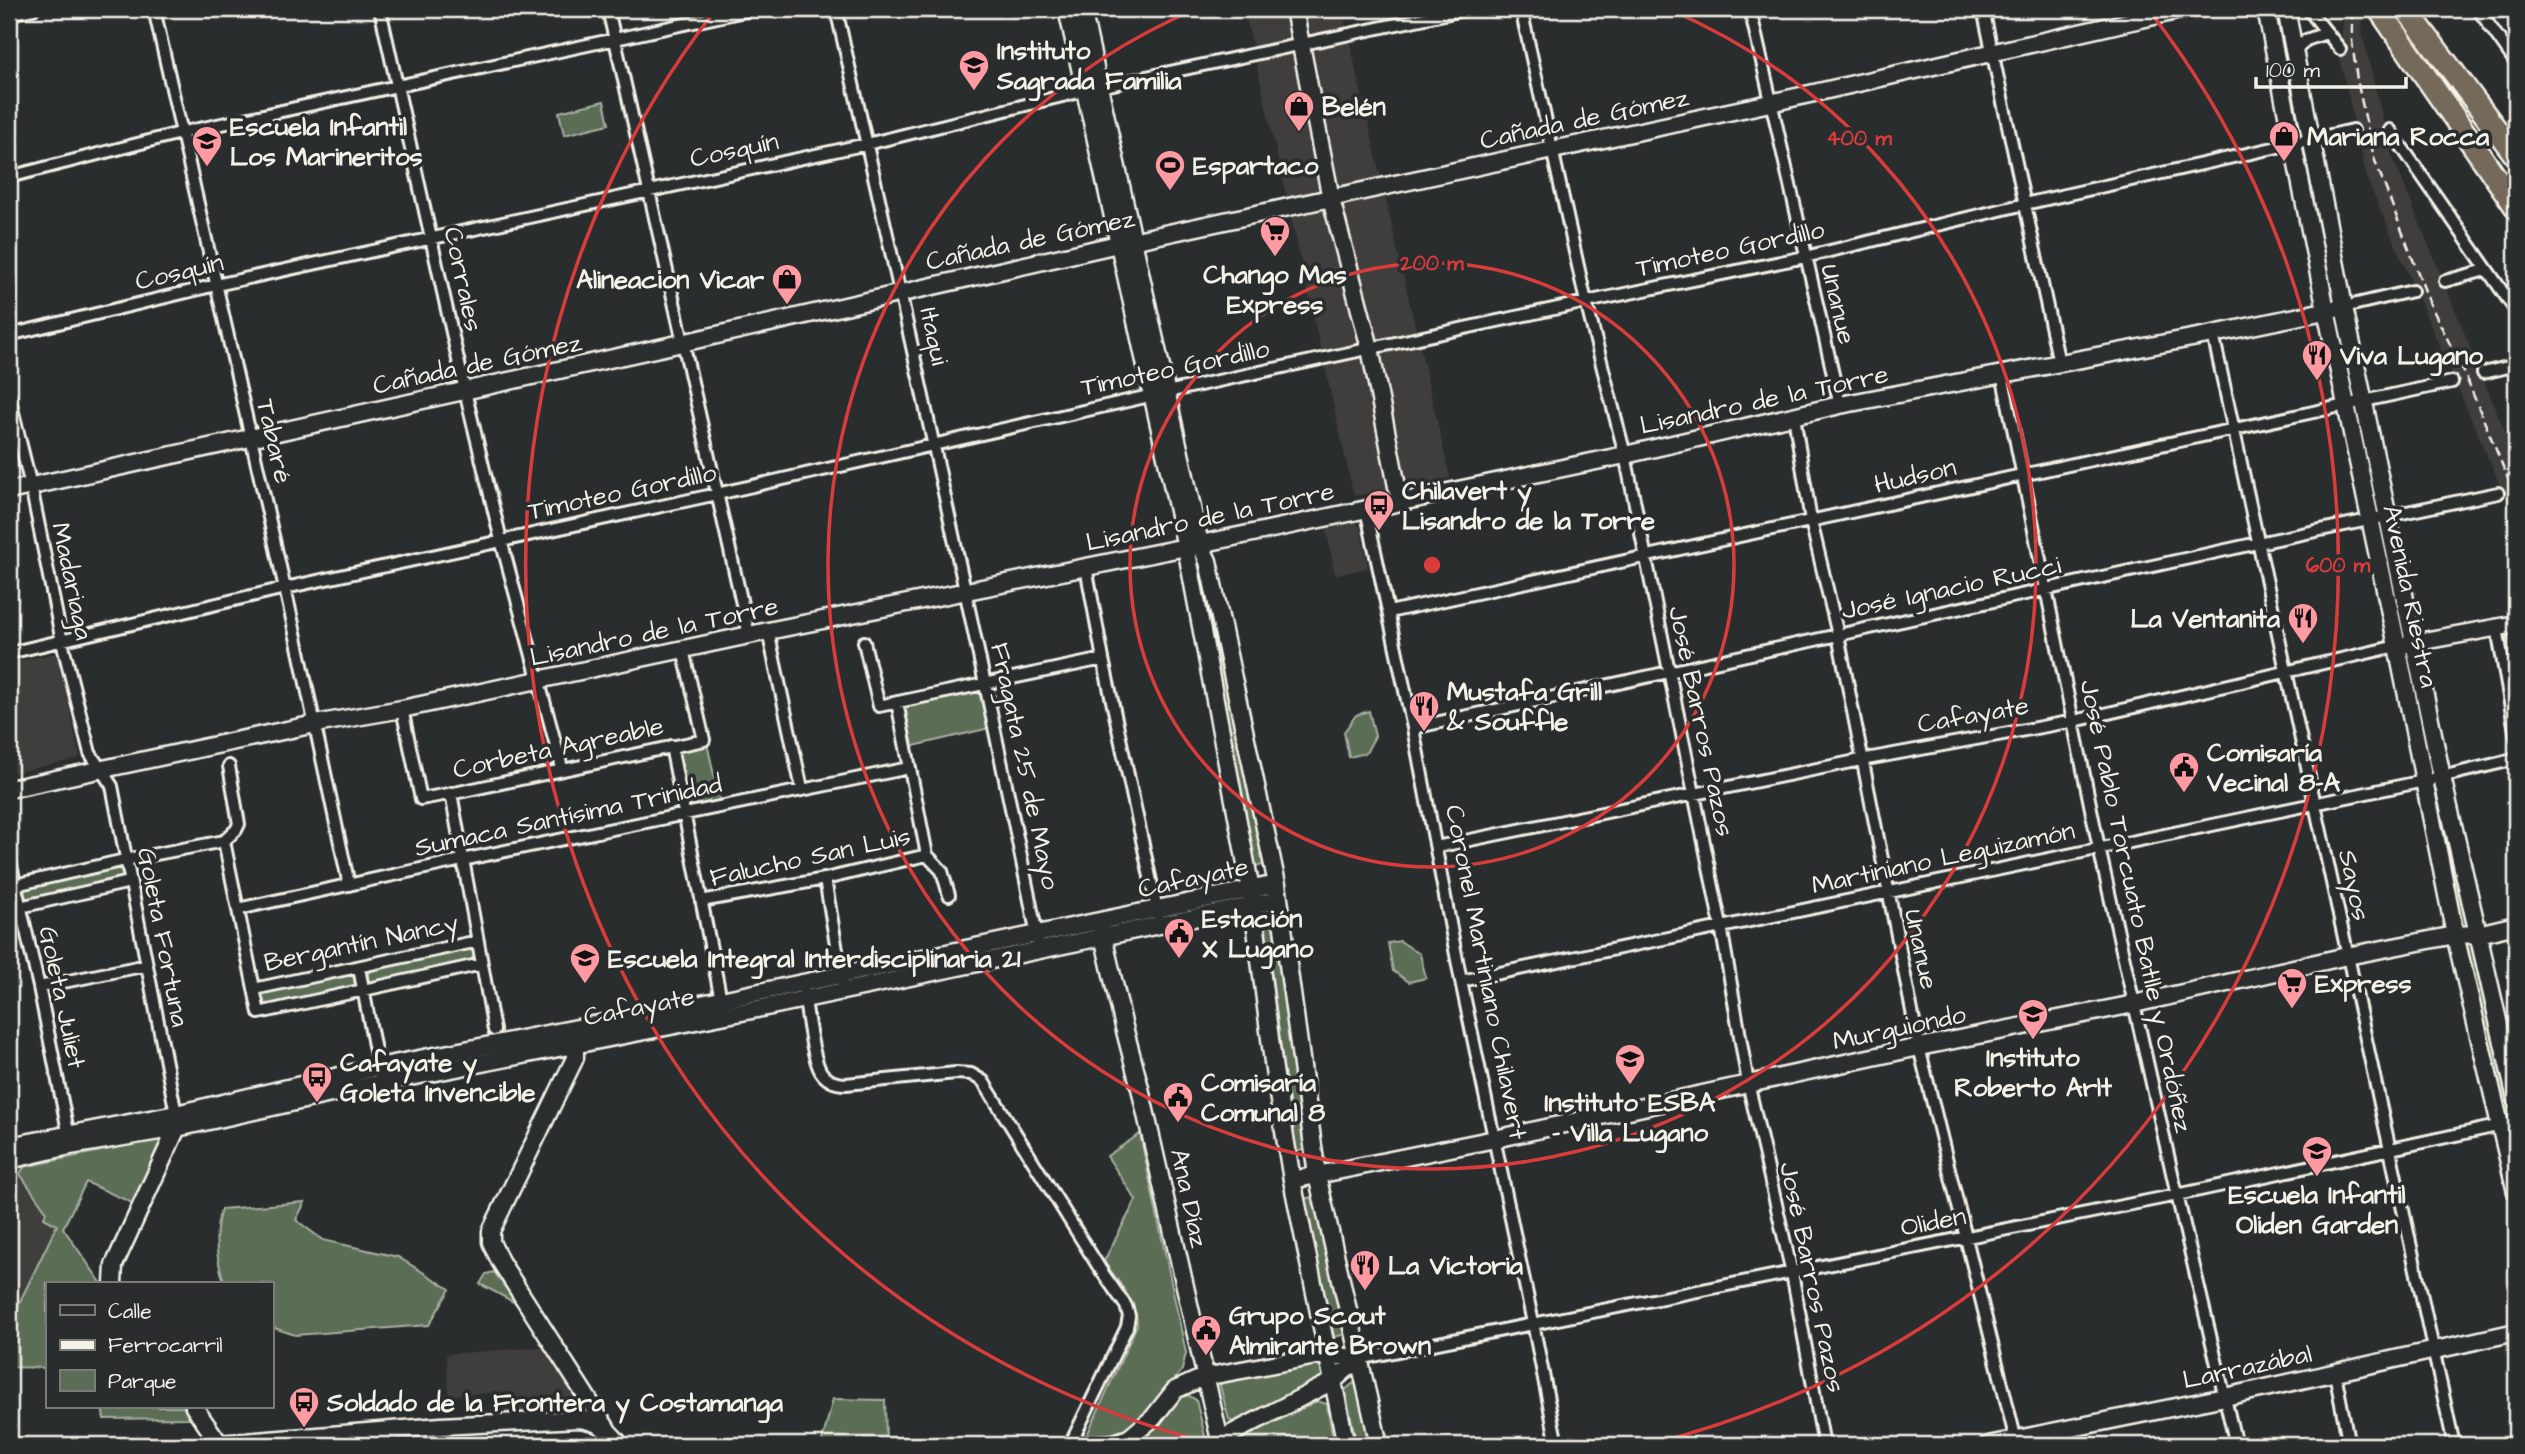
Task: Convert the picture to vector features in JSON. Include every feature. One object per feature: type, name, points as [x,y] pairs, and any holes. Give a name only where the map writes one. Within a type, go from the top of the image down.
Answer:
[{"type":"highway","points":[[2379,9],[2516,207]]},
{"type":"highway","points":[[2406,9],[2516,156]]},
{"type":"street","points":[[9,14],[33,9]]},
{"type":"street","name":"Tabaré","points":[[154,9],[349,885]]},
{"type":"street","name":"Corrales","points":[[380,9],[465,391],[501,540],[562,768]]},
{"type":"street","points":[[607,9],[749,635]]},
{"type":"street","points":[[9,177],[180,133],[754,9]]},
{"type":"street","name":"Itaqui","points":[[836,9],[902,292],[967,592]]},
{"type":"street","points":[[1067,9],[1092,89],[1193,545],[1252,898],[1267,1021],[1292,1180],[1346,1445]]},
{"type":"street","points":[[1082,9],[1092,89]]},
{"type":"street","points":[[1294,9],[1331,199],[1370,348],[1400,502]]},
{"type":"street","name":"Cosquín","points":[[9,335],[216,285],[867,144],[1092,89],[1468,9]]},
{"type":"street","name":"José Barros Pazos","points":[[1521,9],[1586,302],[1625,455],[1721,926],[1748,1083],[1792,1273],[1824,1445]]},
{"type":"street","name":"Unanue","points":[[1750,9],[1840,405]]},
{"type":"street","points":[[1983,9],[2059,363]]},
{"type":"street","name":"Cañada de Gómez","points":[[9,491],[2185,9]]},
{"type":"street","name":"Avenida Riestra","points":[[2266,9],[2455,935],[2509,1124],[2516,1192]]},
{"type":"street","name":"Avenida Riestra","points":[[2286,9],[2344,307],[2442,777],[2516,1099]]},
{"type":"street","points":[[2308,9],[2340,49]]},
{"type":"street","points":[[2478,9],[2516,63]]},
{"type":"street","points":[[2295,51],[2306,40],[2326,33]]},
{"type":"street","points":[[2390,130],[2516,311]]},
{"type":"street","name":"Timoteo Gordillo","points":[[9,653],[285,588],[1160,394],[1805,257],[2312,138],[2353,131]]},
{"type":"street","points":[[2445,281],[2486,270]]},
{"type":"street","points":[[2344,307],[2412,291]]},
{"type":"street","name":"Lisandro de la Torre","points":[[9,789],[1625,455],[1840,405],[2344,307]]},
{"type":"street","name":"Sayos","points":[[2213,334],[2454,1445]]},
{"type":"street","points":[[2483,373],[2516,365]]},
{"type":"street","name":"José Pablo Torcuato Batlle y Ordóñez","points":[[2002,374],[2099,848],[2236,1445]]},
{"type":"street","name":"Hudson","points":[[1389,612],[2452,383]]},
{"type":"street","name":"Madariaga","points":[[9,396],[31,486],[62,642],[90,752],[103,770]]},
{"type":"street","name":"Unanue","points":[[1794,416],[1811,521],[1838,635],[1919,1047],[2017,1443]]},
{"type":"street","name":"José Ignacio Rucci","points":[[1413,727],[2370,518],[2498,493]]},
{"type":"street","name":"Coronel Martiniano Chilavert","points":[[1366,509],[1413,727],[1461,981],[1557,1445]]},
{"type":"street","points":[[1193,545],[1208,561],[1278,892],[1317,1175],[1379,1445]]},
{"type":"street","points":[[1086,567],[1103,659],[1159,917]]},
{"type":"street","name":"Fragata 25 de Mayo","points":[[967,592],[1039,942]]},
{"type":"street","name":"Cafayate","points":[[1436,847],[1861,760],[2074,720],[2286,670],[2516,624]]},
{"type":"street","points":[[2497,628],[2516,737]]},
{"type":"street","points":[[768,631],[802,789]]},
{"type":"street","points":[[864,642],[879,706],[1103,659]]},
{"type":"street","name":"Corbeta Agreable","points":[[402,709],[421,799],[704,740],[683,650]]},
{"type":"street","points":[[897,702],[927,855],[942,872],[949,895]]},
{"type":"street","points":[[671,746],[721,1000]]},
{"type":"street","name":"Martiniano Leguizamón","points":[[1461,981],[2424,781],[2516,759]]},
{"type":"street","points":[[15,885],[224,841],[239,824],[229,766]]},
{"type":"street","name":"Sumaca Santísima Trinidad","points":[[238,909],[909,768]]},
{"type":"street","name":"Goleta Fortuna","points":[[103,770],[112,786],[176,1121]]},
{"type":"street","points":[[451,793],[494,1030]]},
{"type":"street","points":[[224,841],[254,989]]},
{"type":"street","name":"Falucho San Luis","points":[[701,901],[825,879],[927,855]]},
{"type":"street","name":"Goleta Juliet","points":[[9,857],[39,987],[69,1141]]},
{"type":"street","points":[[825,879],[843,982]]},
{"type":"street","points":[[20,907],[130,882]]},
{"type":"street","name":"Cafayate","points":[[9,1146],[69,1141],[176,1121],[379,1075],[804,991],[1278,892]]},
{"type":"street","name":"Murguiondo","points":[[1292,1180],[2134,1004],[2347,956],[2516,925]]},
{"type":"street","name":"Ana Díaz","points":[[1102,929],[1220,1443]]},
{"type":"street","name":"Bergantín Nancy","points":[[478,940],[254,989],[259,1013],[482,964]]},
{"type":"street","points":[[39,987],[147,965]]},
{"type":"street","points":[[359,968],[379,1075]]},
{"type":"street","points":[[804,991],[817,1064],[833,1083],[956,1073],[971,1074],[983,1081],[1126,1306],[1129,1316],[1126,1327],[1070,1445]]},
{"type":"street","name":"Cafayate","points":[[575,1036],[721,1000],[804,991]]},
{"type":"street","points":[[575,1036],[575,1058],[491,1231],[491,1242],[500,1261],[607,1429],[620,1445]]},
{"type":"street","points":[[113,1282],[114,1265],[176,1121]]},
{"type":"street","name":"Oliden","points":[[1358,1359],[2177,1195],[2509,1124]]},
{"type":"street","name":"Cafayate","points":[[9,1160],[69,1141]]},
{"type":"street","name":"Larrazábal","points":[[1988,1445],[2017,1443],[2516,1332]]},
{"type":"street","points":[[1084,1445],[1114,1443],[1129,1438],[1153,1418],[1175,1390],[1204,1377],[1327,1354],[1358,1359]]},
{"type":"street","points":[[1220,1443],[1333,1381],[1358,1359]]},
{"type":"street","points":[[2335,1373],[2349,1445]]},
{"type":"street","points":[[194,1408],[212,1444],[557,1419],[590,1420],[607,1429]]},
{"type":"shaded area","points":[[1244,9],[1342,9],[1450,478],[1354,496]]},
{"type":"shaded area","points":[[2344,9],[2363,9],[2362,33],[2391,153],[2516,459],[2516,522],[2367,179],[2340,58]]},
{"type":"shaded area","points":[[1355,522],[1360,527],[1368,568],[1335,575],[1326,528]]},
{"type":"shaded area","points":[[57,653],[80,758],[9,774],[9,663]]},
{"type":"shaded area","points":[[20,1174],[58,1224],[9,1324],[9,1176]]},
{"type":"shaded area","points":[[548,1348],[573,1390],[576,1400],[567,1409],[507,1413],[490,1393],[449,1395],[446,1354]]},
{"type":"green space","points":[[2266,9],[2286,9],[2516,1099],[2516,1192]]},
{"type":"green space","points":[[604,101],[609,124],[564,135],[559,112]]},
{"type":"green space","points":[[1204,563],[1268,864],[1254,867],[1194,565]]},
{"type":"green space","points":[[2516,630],[2516,696],[2505,643],[2508,636]]},
{"type":"green space","points":[[985,682],[994,727],[905,748],[897,702]]},
{"type":"green space","points":[[1369,711],[1375,736],[1366,753],[1349,757],[1344,732],[1356,715]]},
{"type":"green space","points":[[707,743],[720,803],[690,811],[677,751]]},
{"type":"green space","points":[[125,860],[130,882],[20,907],[15,885]]},
{"type":"green space","points":[[1277,920],[1309,1149],[1294,1152],[1265,922]]},
{"type":"green space","points":[[1400,941],[1420,954],[1426,978],[1409,982],[1393,971],[1388,943]]},
{"type":"green space","points":[[468,948],[474,953],[471,962],[372,984],[368,981],[368,973],[372,969]]},
{"type":"green space","points":[[356,976],[356,986],[267,1005],[259,1001],[259,993],[262,991]]},
{"type":"green space","points":[[1140,1134],[1186,1353],[1182,1370],[1135,1429],[1125,1434],[1086,1437],[1137,1325],[1130,1299],[1104,1261],[1136,1200],[1107,1156]]},
{"type":"green space","points":[[158,1139],[162,1144],[132,1203],[86,1182],[63,1228],[101,1282],[46,1282],[46,1368],[9,1367],[9,1324],[57,1225],[44,1218],[46,1211],[20,1174],[24,1167]]},
{"type":"green space","points":[[1316,1196],[1346,1334],[1334,1337],[1303,1199]]},
{"type":"green space","points":[[305,1202],[296,1220],[323,1240],[398,1257],[450,1289],[429,1325],[295,1335],[273,1328],[273,1282],[224,1282],[217,1247],[221,1209]]},
{"type":"green space","points":[[494,1272],[519,1305],[480,1284],[486,1274]]},
{"type":"green space","points":[[1316,1359],[1322,1363],[1325,1380],[1239,1424],[1229,1420],[1220,1386],[1225,1378]]},
{"type":"green space","points":[[1355,1382],[1372,1445],[1357,1445],[1345,1390]]},
{"type":"green space","points":[[1188,1395],[1196,1400],[1207,1444],[1140,1445],[1178,1399]]},
{"type":"green space","points":[[833,1399],[885,1400],[886,1441],[821,1445]]},
{"type":"green space","points":[[1317,1401],[1327,1404],[1334,1445],[1241,1444],[1242,1439]]},
{"type":"green space","points":[[102,1408],[184,1408],[190,1418],[104,1419]]},
{"type":"railway","points":[[2352,9],[2352,41],[2357,80],[2374,158],[2430,304],[2463,370],[2516,498]]},
{"type":"place","name":"Instituto Sagrada Familia","points":[[974,92]]},
{"type":"place","name":"Belén","points":[[1299,133]]},
{"type":"place","name":"Mariana Rocca","points":[[2284,163]]},
{"type":"place","name":"Escuela Infantil Los Marineritos","points":[[207,168]]},
{"type":"place","name":"Espartaco","points":[[1170,192]]},
{"type":"place","name":"Chango Mas Express","points":[[1275,258]]},
{"type":"place","name":"Alineacion Vicar","points":[[787,306]]},
{"type":"place","name":"Viva Lugano","points":[[2317,382]]},
{"type":"place","name":"Chilavert y Lisandro de la Torre","points":[[1379,532]]},
{"type":"place","name":"La Ventanita","points":[[2303,645]]},
{"type":"place","name":"Mustafa Grill & Souffle","points":[[1424,733]]},
{"type":"place","name":"Comisaría Vecinal 8-A","points":[[2184,794]]},
{"type":"place","name":"Estación X Lugano","points":[[1179,960]]},
{"type":"place","name":"Escuela Integral Interdisciplinaria 21","points":[[585,985]]},
{"type":"place","name":"Express","points":[[2292,1010]]},
{"type":"place","name":"Instituto Roberto Arlt","points":[[2033,1041]]},
{"type":"place","name":"Instituto ESBA - Villa Lugano","points":[[1630,1086]]},
{"type":"place","name":"Cafayate y Goleta Invencible","points":[[317,1104]]},
{"type":"place","name":"Comisaría Comunal 8","points":[[1178,1124]]},
{"type":"place","name":"Escuela Infantil Oliden Garden","points":[[2317,1178]]},
{"type":"place","name":"La Victoria","points":[[1365,1292]]},
{"type":"place","name":"Grupo Scout Almirante Brown","points":[[1206,1357]]},
{"type":"place","name":"Soldado de la Frontera y Costamanga","points":[[304,1429]]}]
